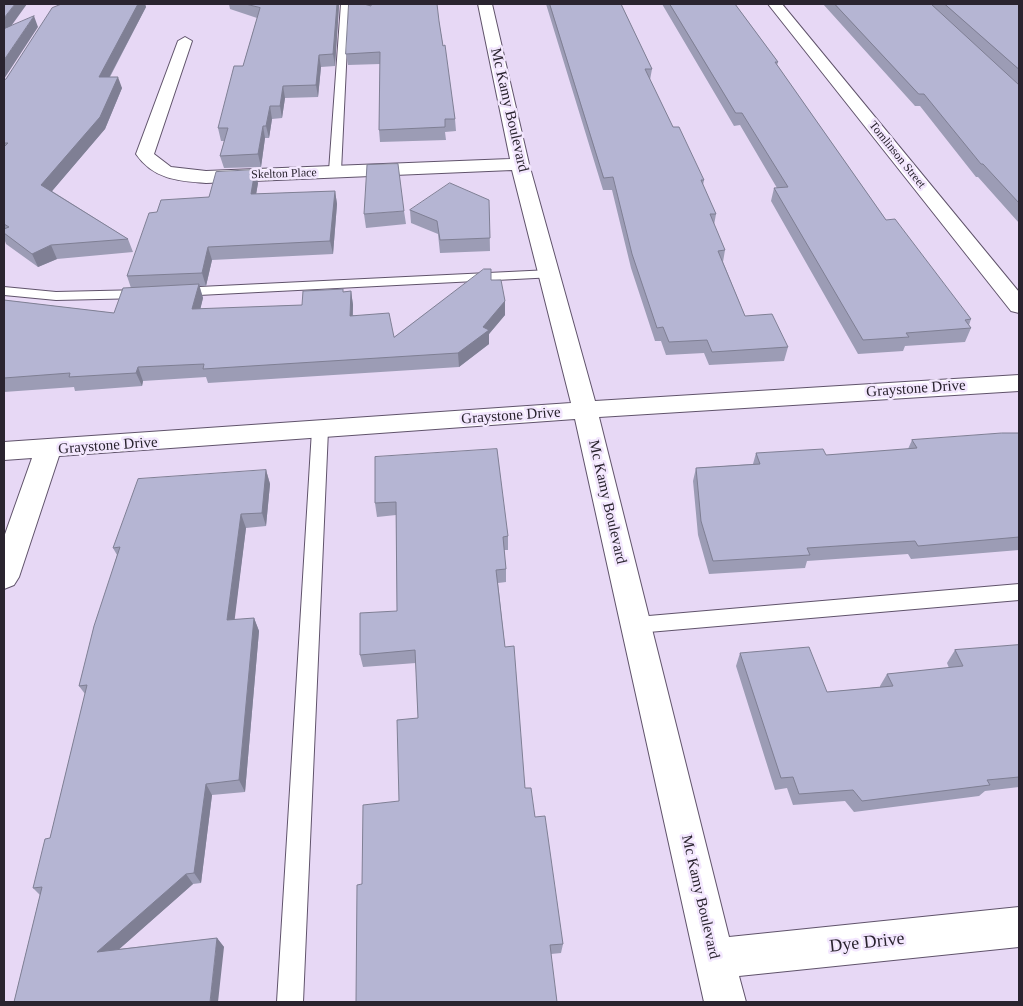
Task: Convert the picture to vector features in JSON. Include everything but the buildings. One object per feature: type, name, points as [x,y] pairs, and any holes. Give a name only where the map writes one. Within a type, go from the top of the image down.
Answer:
[{"type":"street","name":"Mc Kamy Boulevard","points":[[485,4],[520,164],[586,410],[725,1002]]},
{"type":"street","name":"Tomlinson Street","points":[[774,4],[1019,306]]},
{"type":"street","name":"Skelton Place","points":[[185,41],[144,154],[152,165],[170,174],[206,177],[520,164]]},
{"type":"street","name":"Graystone Drive","points":[[4,451],[48,450],[586,410],[1019,382]]},
{"type":"street","points":[[4,577],[48,450]]},
{"type":"street","name":"Dye Drive","points":[[715,958],[1019,927]]},
{"type":"lane","points":[[335,171],[346,4]]},
{"type":"lane","points":[[4,291],[30,296],[105,297],[550,274]]},
{"type":"lane","points":[[290,1002],[320,430]]},
{"type":"lane","points":[[637,625],[1019,592]]}]
